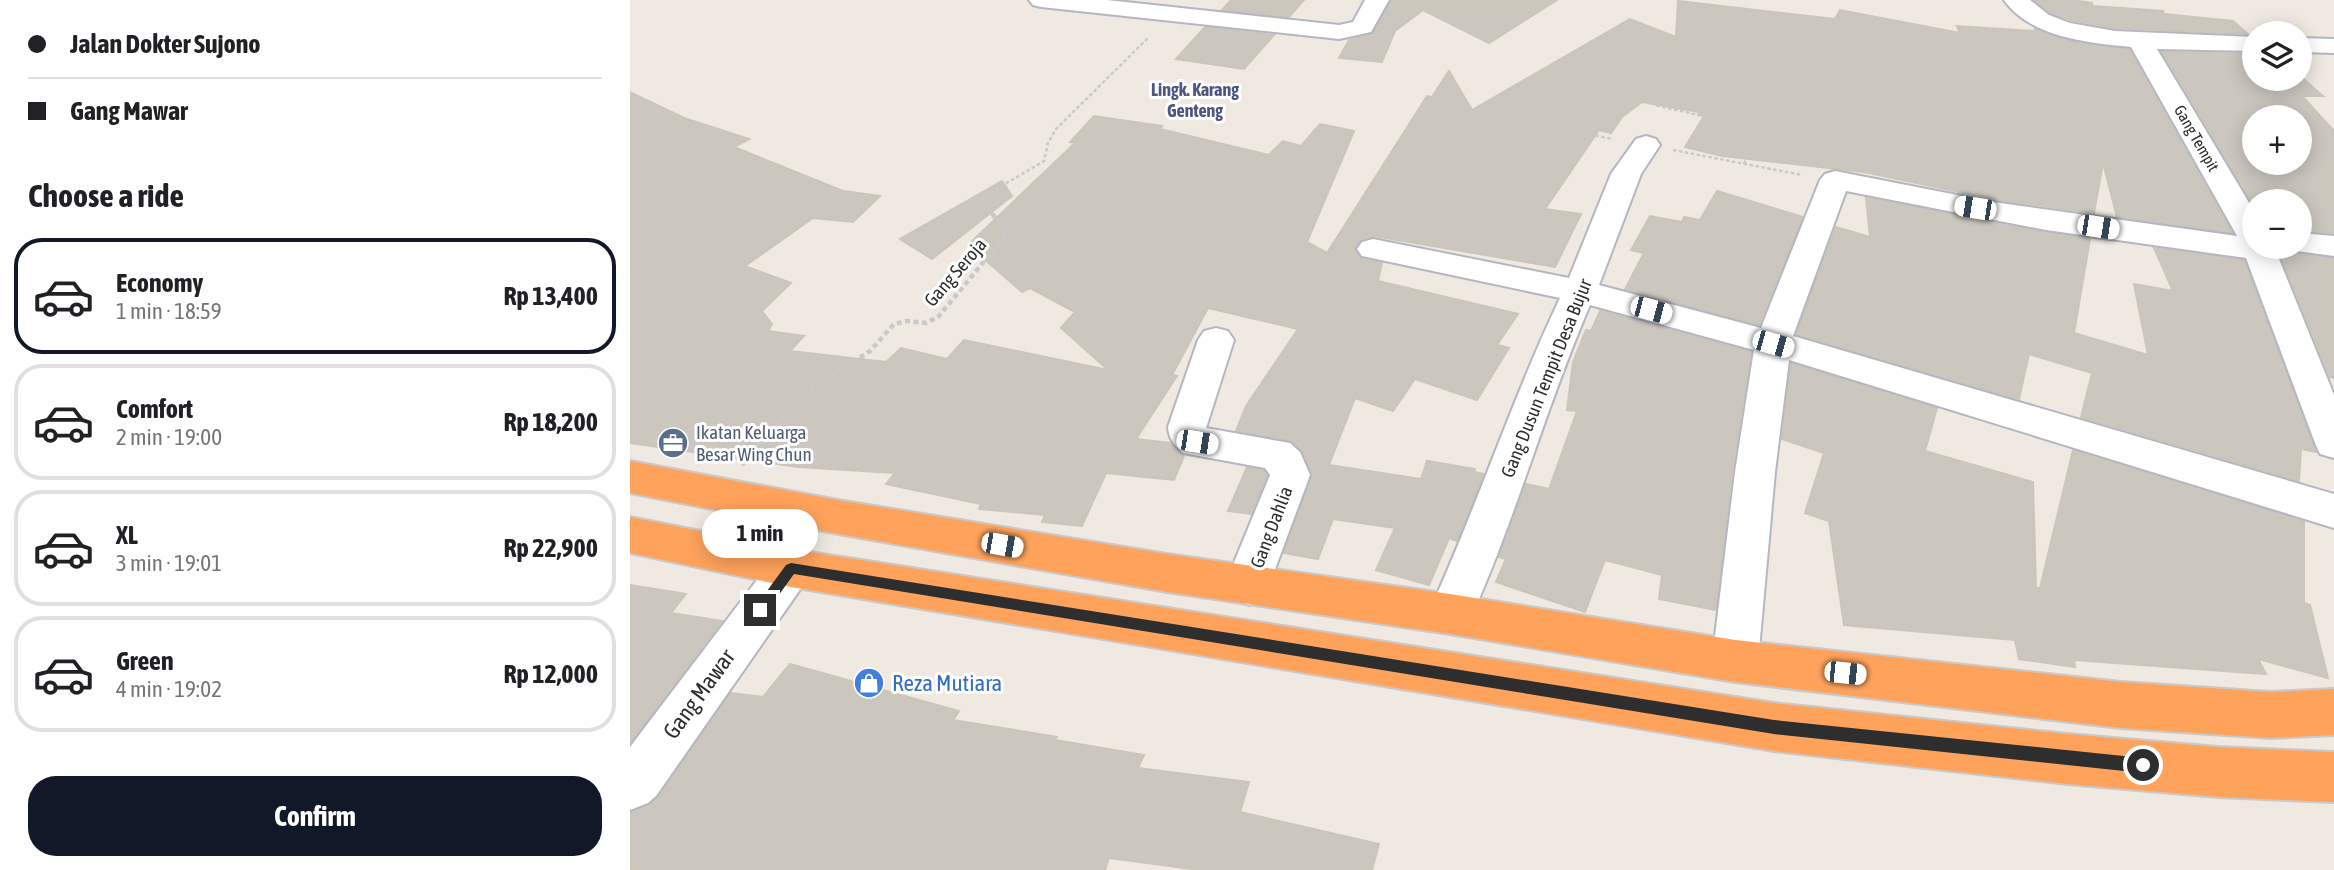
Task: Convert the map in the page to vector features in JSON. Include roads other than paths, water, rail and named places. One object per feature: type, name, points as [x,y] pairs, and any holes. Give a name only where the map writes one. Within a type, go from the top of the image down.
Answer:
[{"type":"highway","points":[[630,477],[718,495],[1167,573],[1450,614],[1735,661],[2121,705],[2270,715],[2334,712]]},
{"type":"highway","points":[[630,535],[791,568],[1774,727],[2136,765],[2334,777]]},
{"type":"highway","points":[[1145,627],[1167,573]]},
{"type":"street","points":[[1041,0],[1181,6],[1343,32],[1362,27],[1377,0]]},
{"type":"street","points":[[2016,0],[2035,16],[2053,25],[2091,33],[2139,39],[2242,43]]},
{"type":"street","name":"Gang Tempit","points":[[2139,39],[2242,219]]},
{"type":"street","points":[[2312,45],[2334,46]]},
{"type":"street","name":"Gang Dusun Tempit Desa Bujur","points":[[1450,614],[1475,560],[1552,352],[1626,174],[1646,145]]},
{"type":"street","points":[[1735,661],[1755,472],[1773,344],[1835,180],[1934,201],[2172,239],[2242,244]]},
{"type":"street","points":[[2312,244],[2334,246]]},
{"type":"street","points":[[1373,249],[1579,291],[1773,344],[2334,511]]},
{"type":"street","name":"Gang Tempit","points":[[2262,259],[2334,443]]},
{"type":"street","name":"Gang Dahlia","points":[[1216,340],[1187,427],[1188,435],[1197,442],[1276,454],[1286,463],[1290,475],[1256,560],[1249,586]]},
{"type":"street","name":"Gang Mawar","points":[[630,785],[638,778],[791,568]]},
{"type":"place","name":"Ikatan Keluarga Besar Wing Chun","points":[[673,443]]},
{"type":"place","name":"Reza Mutiara","points":[[869,683]]},
{"type":"district","name":"Lingk. Karang Genteng","points":[[1195,99]]}]
